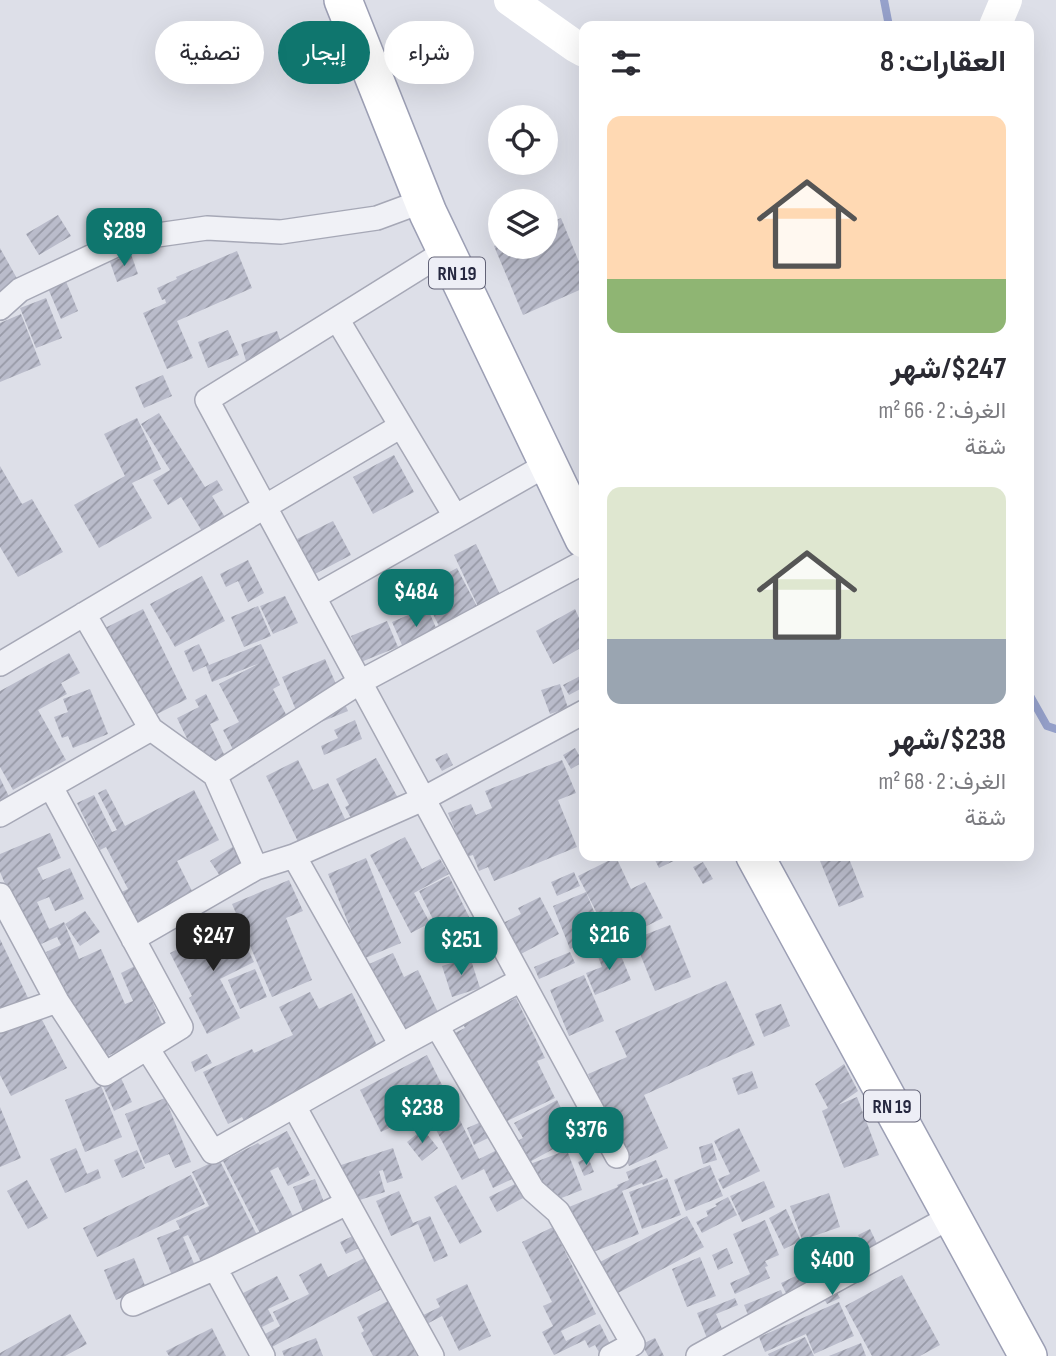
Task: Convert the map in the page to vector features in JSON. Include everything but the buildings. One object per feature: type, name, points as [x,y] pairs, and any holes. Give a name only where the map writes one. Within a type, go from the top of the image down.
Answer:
[{"type":"main road","name":"RN 19","points":[[343,0],[423,201],[579,529]]},
{"type":"main road","name":"RN 19","points":[[758,861],[1028,1356]]},
{"type":"street","points":[[510,0],[579,48]]},
{"type":"street","points":[[997,21],[1006,0]]},
{"type":"street","points":[[0,308],[20,290],[129,239],[207,228],[281,232],[377,218],[423,201]]},
{"type":"street","points":[[446,251],[207,400],[617,1156]]},
{"type":"street","points":[[337,319],[455,516]]},
{"type":"street","points":[[0,664],[401,426]]},
{"type":"street","points":[[314,597],[548,464]]},
{"type":"street","points":[[215,775],[360,682],[579,565]]},
{"type":"street","points":[[84,614],[152,729],[215,775],[256,868]]},
{"type":"street","points":[[133,939],[256,868],[294,856],[423,799],[579,715]]},
{"type":"street","points":[[0,815],[152,729]]},
{"type":"street","points":[[0,895],[57,1001],[105,1074],[181,1027],[51,787]]},
{"type":"street","points":[[294,856],[401,1045]]},
{"type":"street","points":[[147,1048],[213,1152],[521,980]]},
{"type":"street","points":[[0,1021],[57,1001]]},
{"type":"street","points":[[437,1026],[533,1190],[558,1212],[637,1350],[611,1356]]},
{"type":"street","points":[[294,1106],[432,1356]]},
{"type":"street","points":[[133,1304],[215,1268],[347,1203]]},
{"type":"street","points":[[698,1356],[952,1216]]},
{"type":"street","points":[[215,1268],[263,1356]]},
{"type":"waterway","points":[[884,0],[888,21]]},
{"type":"waterway","points":[[1034,703],[1047,726],[1056,729]]}]
